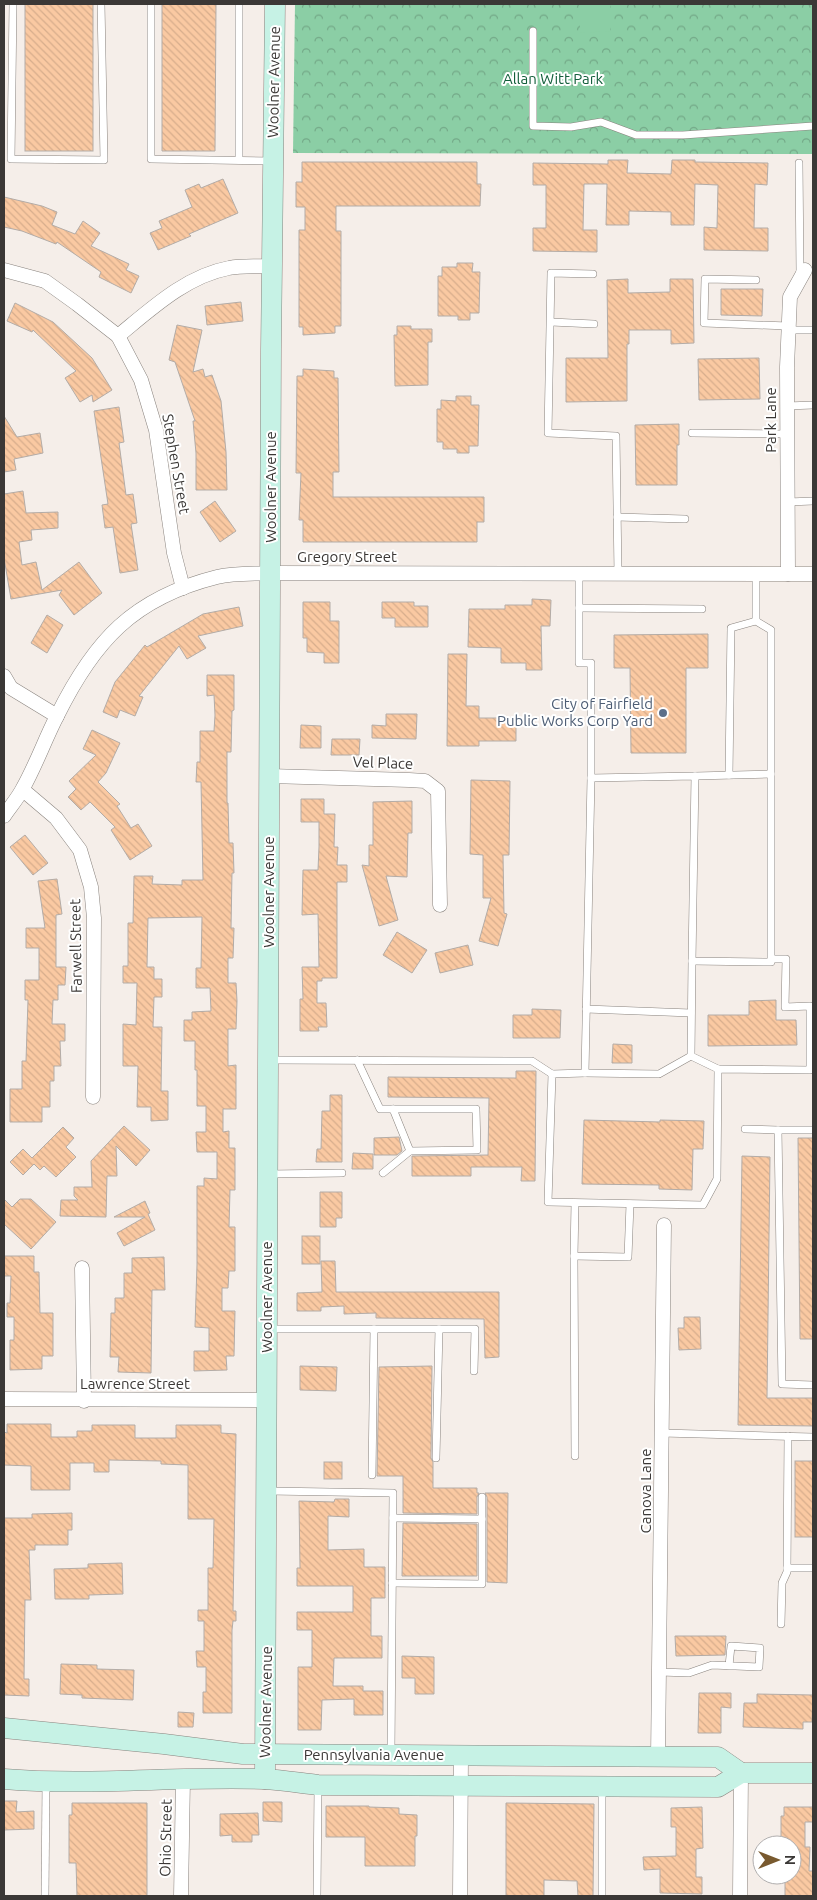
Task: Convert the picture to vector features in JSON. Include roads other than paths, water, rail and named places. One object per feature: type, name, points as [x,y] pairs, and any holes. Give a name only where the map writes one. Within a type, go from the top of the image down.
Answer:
[{"type":"street","name":"Woolner Avenue","points":[[265,1780],[270,573],[275,4]]},
{"type":"street","points":[[118,336],[160,302],[205,274],[231,267],[272,266]]},
{"type":"street","name":"Stephen Street","points":[[4,270],[45,281],[118,336],[141,380],[156,430],[174,553],[183,588]]},
{"type":"street","name":"Park Lane","points":[[788,574],[788,328],[790,297],[802,275]]},
{"type":"street","name":"Gregory Street","points":[[4,816],[23,790],[57,716],[88,662],[108,636],[129,617],[166,593],[219,577],[270,573],[813,574]]},
{"type":"street","points":[[4,676],[11,688],[57,716]]},
{"type":"street","name":"Vel Place","points":[[269,776],[424,781],[438,791],[440,905]]},
{"type":"street","name":"Farwell Street","points":[[23,790],[56,818],[80,850],[91,887],[94,918],[93,1097]]},
{"type":"street","name":"Canova Lane","points":[[658,1757],[664,1225]]},
{"type":"street","points":[[82,1268],[84,1401]]},
{"type":"street","name":"Lawrence Street","points":[[4,1399],[84,1401],[267,1400]]},
{"type":"street","name":"Pennsylvania Avenue","points":[[4,1728],[243,1754],[718,1757],[741,1773],[718,1787],[318,1784],[265,1780],[183,1779],[46,1782],[4,1779]]},
{"type":"street","points":[[460,1896],[461,1756]]},
{"type":"street","points":[[740,1896],[741,1773],[813,1773]]},
{"type":"street","name":"Ohio Street","points":[[181,1896],[183,1779]]},
{"type":"lane","points":[[13,4],[11,159],[104,160],[101,4]]},
{"type":"lane","points":[[151,4],[151,159],[273,161]]},
{"type":"lane","points":[[239,4],[239,160]]},
{"type":"lane","points":[[533,31],[533,126],[571,127],[601,122],[636,135],[683,135],[813,126]]},
{"type":"lane","points":[[799,163],[802,275]]},
{"type":"lane","points":[[593,274],[552,273],[548,433],[616,436],[618,574]]},
{"type":"lane","points":[[756,280],[704,279],[704,323],[813,330]]},
{"type":"lane","points":[[550,322],[594,324]]},
{"type":"lane","points":[[787,406],[813,405]]},
{"type":"lane","points":[[692,433],[787,434]]},
{"type":"lane","points":[[788,502],[813,501]]},
{"type":"lane","points":[[617,517],[685,519]]},
{"type":"lane","points":[[579,573],[578,663],[591,663],[591,778],[585,1073]]},
{"type":"lane","points":[[756,574],[756,621]]},
{"type":"lane","points":[[579,608],[702,609]]},
{"type":"lane","points":[[729,775],[731,628],[756,621],[771,630],[771,959]]},
{"type":"lane","points":[[591,778],[771,774]]},
{"type":"lane","points":[[691,1056],[695,776]]},
{"type":"lane","points":[[691,1056],[718,1069],[810,1070],[810,1006],[785,1007],[786,959],[771,959],[771,962],[692,961]]},
{"type":"lane","points":[[586,1009],[692,1013]]},
{"type":"lane","points":[[268,1060],[532,1061],[552,1074],[660,1074],[691,1056]]},
{"type":"lane","points":[[357,1060],[380,1109],[476,1109],[477,1150],[410,1152],[384,1173]]},
{"type":"lane","points":[[552,1074],[548,1202],[703,1205],[717,1179],[718,1069]]},
{"type":"lane","points":[[393,1109],[410,1152]]},
{"type":"lane","points":[[745,1129],[813,1130]]},
{"type":"lane","points":[[778,1130],[782,1384],[813,1385]]},
{"type":"lane","points":[[267,1174],[342,1173]]},
{"type":"lane","points":[[575,1203],[575,1456]]},
{"type":"lane","points":[[574,1256],[628,1257],[630,1204]]},
{"type":"lane","points":[[267,1329],[475,1329],[474,1371]]},
{"type":"lane","points":[[372,1475],[374,1329]]},
{"type":"lane","points":[[436,1458],[439,1329]]},
{"type":"lane","points":[[662,1433],[813,1437]]},
{"type":"lane","points":[[781,1624],[782,1582],[787,1568],[788,1436]]},
{"type":"lane","points":[[267,1491],[393,1493],[391,1756]]},
{"type":"lane","points":[[392,1583],[482,1584],[482,1497]]},
{"type":"lane","points":[[393,1518],[482,1519]]},
{"type":"lane","points":[[787,1568],[813,1568]]},
{"type":"lane","points":[[660,1672],[688,1673],[712,1665],[729,1666],[759,1666],[760,1648],[731,1646],[729,1666]]},
{"type":"lane","points":[[45,1896],[46,1782]]},
{"type":"lane","points":[[317,1896],[318,1784]]},
{"type":"lane","points":[[602,1786],[602,1896]]},
{"type":"place","name":"City of Fairfield Public Works Corp Yard","points":[[663,713]]},
{"type":"park label","name":"Allan Witt Park","points":[[553,79]]}]
